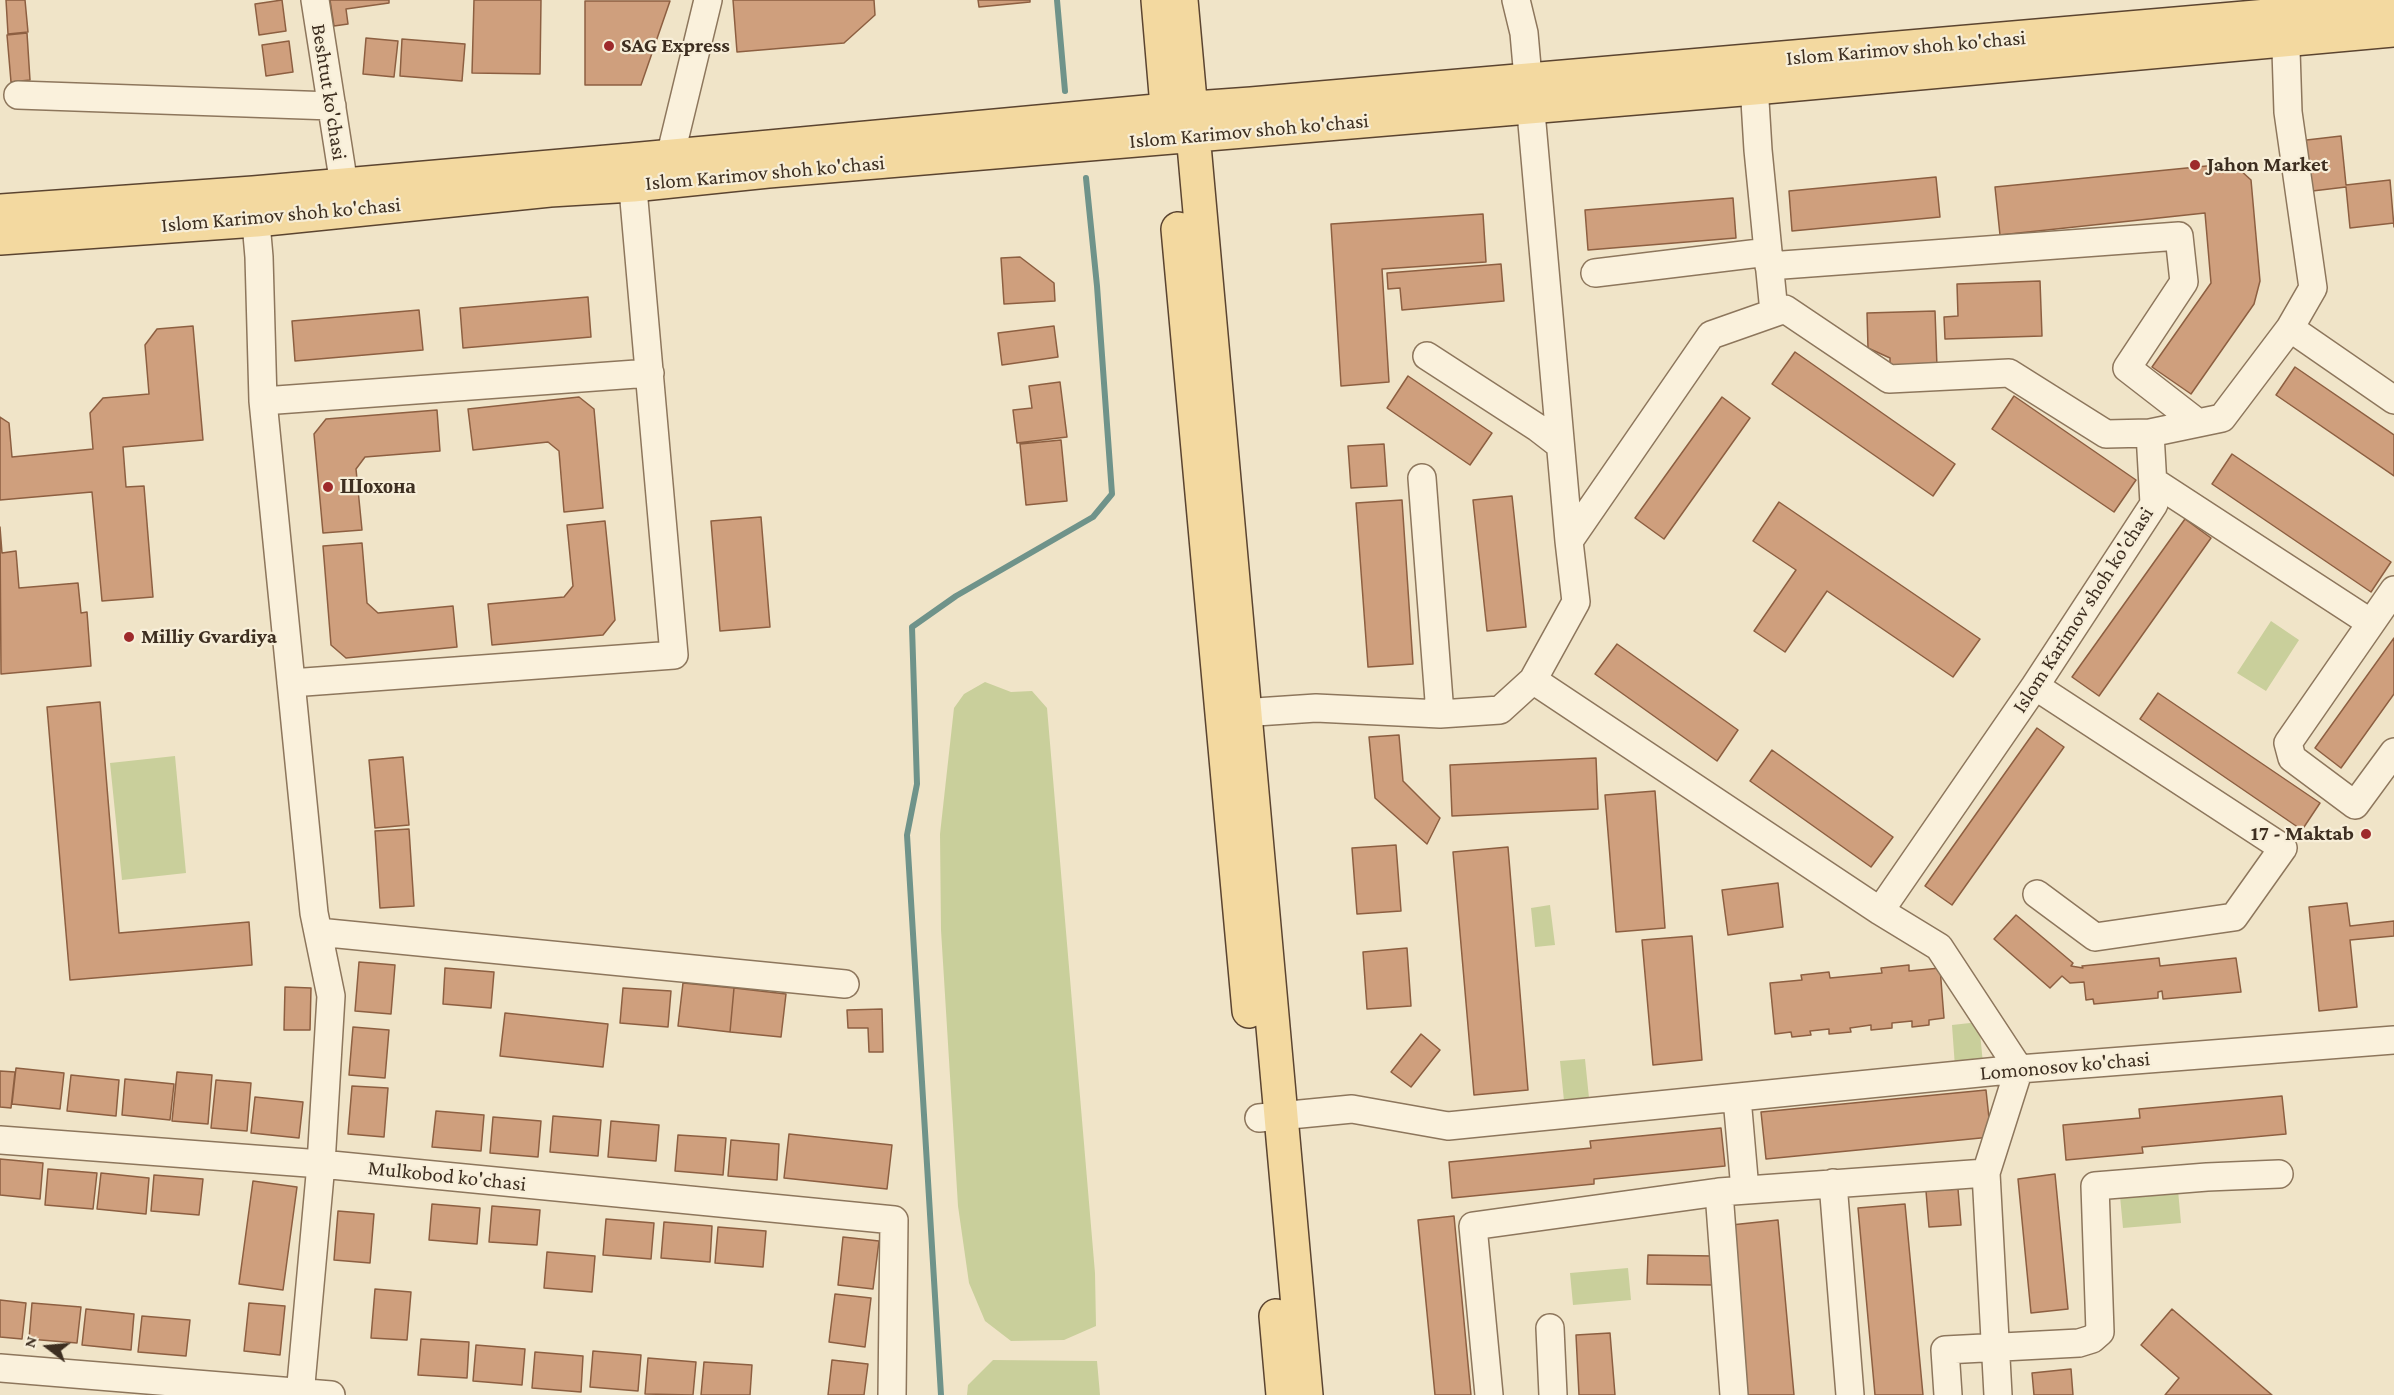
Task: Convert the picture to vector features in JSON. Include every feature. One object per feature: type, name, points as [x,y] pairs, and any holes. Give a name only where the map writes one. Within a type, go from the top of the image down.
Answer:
[{"type":"main road","points":[[1158,0],[1180,123],[1270,1117],[1306,1395]]},
{"type":"main road","points":[[1180,123],[1181,0]]},
{"type":"main road","name":"Islom Karimov shoh ko'chasi","points":[[0,212],[254,206],[550,190],[631,173],[670,157],[1180,123],[1753,75],[2285,27],[2394,5]]},
{"type":"main road","name":"Islom Karimov shoh ko'chasi","points":[[2285,27],[2394,30]]},
{"type":"main road","name":"Islom Karimov shoh ko'chasi","points":[[0,238],[254,206],[344,184],[780,170],[1180,123]]},
{"type":"main road","points":[[1270,1117],[1283,1395]]},
{"type":"street","name":"Beshtut ko'chasi","points":[[315,0],[344,184]]},
{"type":"street","points":[[670,157],[708,0]]},
{"type":"street","points":[[1233,713],[1316,708],[1440,714],[1500,710],[1533,680],[1576,602],[1524,33],[1516,0]]},
{"type":"street","points":[[1569,542],[1711,335],[1785,309],[1889,379],[2010,373],[2106,434],[2150,433],[2210,420],[2290,328],[2313,288],[2288,112],[2285,27]]},
{"type":"street","points":[[1753,75],[1774,312]]},
{"type":"street","points":[[18,95],[332,106]]},
{"type":"street","points":[[291,683],[674,655],[631,173]]},
{"type":"street","points":[[254,206],[260,257],[263,401],[314,913],[331,996],[321,1164],[300,1394]]},
{"type":"street","points":[[1595,273],[1768,259],[2179,236],[2184,282],[2127,368],[2210,420]]},
{"type":"street","points":[[2290,328],[2394,400]]},
{"type":"street","points":[[1427,356],[1538,428],[1560,445]]},
{"type":"street","points":[[263,401],[650,373]]},
{"type":"street","name":"Islom Karimov shoh ko'chasi","points":[[1880,911],[2035,686],[2154,504],[2150,433]]},
{"type":"street","points":[[1422,478],[1440,714]]},
{"type":"street","points":[[2152,481],[2371,623]]},
{"type":"street","points":[[2394,590],[2289,743],[2292,758],[2355,805],[2394,752]]},
{"type":"street","points":[[1533,680],[1880,911],[1939,947],[2019,1069],[1986,1173],[1998,1395]]},
{"type":"street","points":[[2035,686],[2283,848],[2234,917],[2095,937],[2037,894]]},
{"type":"street","points":[[318,932],[845,984]]},
{"type":"street","name":"Lomonosov ko'chasi","points":[[1270,1117],[1352,1109],[1448,1126],[2019,1069],[2394,1040]]},
{"type":"street","points":[[1734,1395],[1732,1191],[1737,1098]]},
{"type":"street","name":"Mulkobod ko'chasi","points":[[0,1140],[321,1164],[894,1220],[892,1395]]},
{"type":"street","points":[[1489,1395],[1473,1226],[1732,1191],[1986,1173]]},
{"type":"street","points":[[1948,1395],[1945,1350],[2079,1343],[2092,1339],[2100,1332],[2095,1186],[2278,1174]]},
{"type":"street","points":[[1833,1183],[1850,1395]]},
{"type":"street","points":[[1550,1328],[1553,1395]]},
{"type":"street","points":[[0,1368],[331,1395]]},
{"type":"green space","points":[[2271,621],[2299,640],[2266,691],[2237,673]]},
{"type":"green space","points":[[985,682],[1011,692],[1032,691],[1047,708],[1095,1273],[1096,1326],[1064,1340],[1011,1341],[985,1321],[969,1283],[958,1206],[941,930],[940,834],[954,708],[964,694]]},
{"type":"green space","points":[[175,756],[186,873],[122,880],[110,763]]},
{"type":"green space","points":[[1550,905],[1555,945],[1535,947],[1531,908]]},
{"type":"green space","points":[[1979,1022],[1983,1064],[1955,1067],[1952,1025]]},
{"type":"green space","points":[[1585,1059],[1589,1098],[1564,1101],[1560,1061]]},
{"type":"green space","points":[[2178,1190],[2181,1223],[2123,1228],[2120,1196]]},
{"type":"green space","points":[[1628,1268],[1631,1300],[1573,1305],[1570,1273]]},
{"type":"green space","points":[[993,1360],[1097,1361],[1100,1395],[967,1395],[968,1385]]},
{"type":"building","points":[[6,0],[25,0],[28,32],[8,34]]},
{"type":"building","points":[[282,0],[286,31],[259,35],[255,4]]},
{"type":"building","points":[[330,0],[389,0],[389,3],[346,9],[348,24],[334,26]]},
{"type":"building","points":[[474,0],[541,0],[540,74],[472,73]]},
{"type":"building","points":[[733,0],[874,0],[875,15],[844,43],[737,52]]},
{"type":"building","points":[[978,0],[1030,0],[1030,2],[979,7]]},
{"type":"building","points":[[585,1],[670,1],[641,85],[585,85]]},
{"type":"building","points":[[27,33],[30,80],[11,82],[7,35]]},
{"type":"building","points":[[366,38],[398,41],[394,77],[363,74]]},
{"type":"building","points":[[402,39],[465,44],[462,81],[400,76]]},
{"type":"building","points":[[289,41],[293,72],[266,76],[262,45]]},
{"type":"building","points":[[2341,136],[2346,185],[2390,180],[2394,223],[2350,228],[2346,187],[2304,192],[2298,141]]},
{"type":"building","points":[[2217,165],[2239,169],[2251,180],[2260,281],[2254,304],[2191,394],[2152,367],[2211,283],[2205,213],[2000,235],[1995,187]]},
{"type":"building","points":[[1936,177],[1940,217],[1792,231],[1789,191]]},
{"type":"building","points":[[1733,198],[1736,238],[1588,250],[1585,210]]},
{"type":"building","points":[[1483,214],[1486,262],[1382,269],[1389,382],[1341,386],[1331,224]]},
{"type":"building","points":[[1020,257],[1054,283],[1055,301],[1004,304],[1001,258]]},
{"type":"building","points":[[1501,264],[1504,301],[1402,310],[1400,288],[1388,289],[1387,273]]},
{"type":"building","points":[[2040,281],[2042,336],[1945,339],[1944,317],[1958,316],[1957,284]]},
{"type":"building","points":[[588,297],[591,337],[463,348],[460,308]]},
{"type":"building","points":[[419,310],[423,350],[295,361],[292,321]]},
{"type":"building","points":[[1935,311],[1937,367],[1890,369],[1890,358],[1868,348],[1867,313]]},
{"type":"building","points":[[193,326],[203,440],[123,447],[126,487],[144,486],[153,597],[102,601],[92,492],[0,500],[0,417],[9,423],[12,457],[93,449],[90,413],[103,398],[149,394],[145,345],[157,329]]},
{"type":"building","points":[[1054,326],[1058,357],[1002,365],[998,333]]},
{"type":"building","points":[[1795,352],[1955,464],[1933,496],[1772,384]]},
{"type":"building","points":[[2295,367],[2394,435],[2394,476],[2276,395]]},
{"type":"building","points":[[1408,376],[1492,433],[1470,465],[1387,408]]},
{"type":"building","points":[[1060,382],[1067,437],[1017,443],[1013,410],[1032,408],[1029,386]]},
{"type":"building","points":[[2014,396],[2136,480],[2114,512],[1992,429]]},
{"type":"building","points":[[579,397],[594,409],[603,508],[564,512],[559,451],[548,442],[473,450],[468,409]]},
{"type":"building","points":[[1722,397],[1750,418],[1664,539],[1635,518]]},
{"type":"building","points":[[437,410],[440,451],[365,457],[356,469],[362,530],[323,533],[314,434],[326,419]]},
{"type":"building","points":[[1061,440],[1067,501],[1026,505],[1020,444]]},
{"type":"building","points":[[1384,444],[1387,486],[1351,488],[1348,446]]},
{"type":"building","points":[[2232,454],[2391,562],[2371,592],[2212,484]]},
{"type":"building","points":[[1512,496],[1526,627],[1487,631],[1473,500]]},
{"type":"building","points":[[1402,500],[1413,664],[1368,667],[1356,503]]},
{"type":"building","points":[[1779,502],[1980,639],[1953,677],[1827,591],[1785,652],[1754,631],[1796,570],[1753,541]]},
{"type":"building","points":[[761,517],[770,627],[720,631],[711,521]]},
{"type":"building","points":[[2185,519],[2211,538],[2099,696],[2072,677]]},
{"type":"building","points":[[605,521],[615,620],[603,635],[492,645],[488,604],[564,597],[573,586],[567,525]]},
{"type":"building","points":[[0,527],[2,553],[16,551],[19,588],[78,583],[81,613],[87,612],[91,666],[1,674]]},
{"type":"building","points":[[362,543],[367,603],[378,613],[453,606],[457,647],[346,658],[331,645],[323,546]]},
{"type":"building","points":[[2394,638],[2394,694],[2341,768],[2315,748]]},
{"type":"building","points":[[1617,644],[1738,730],[1717,761],[1595,674]]},
{"type":"building","points":[[2158,693],[2320,803],[2302,830],[2140,719]]},
{"type":"building","points":[[100,702],[119,933],[249,922],[252,965],[70,980],[47,707]]},
{"type":"building","points":[[2037,728],[2064,747],[1952,905],[1925,886]]},
{"type":"building","points":[[1399,735],[1403,781],[1440,818],[1427,844],[1375,798],[1369,737]]},
{"type":"building","points":[[1772,750],[1893,837],[1871,867],[1750,781]]},
{"type":"building","points":[[403,757],[409,825],[375,828],[369,760]]},
{"type":"building","points":[[1596,758],[1598,809],[1452,816],[1450,765]]},
{"type":"building","points":[[1655,791],[1665,928],[1616,932],[1605,795]]},
{"type":"building","points":[[409,829],[414,906],[380,908],[375,831]]},
{"type":"building","points":[[1396,845],[1401,911],[1357,914],[1352,848]]},
{"type":"building","points":[[1508,847],[1528,1090],[1474,1095],[1453,852]]},
{"type":"building","points":[[1778,883],[1783,927],[1728,935],[1722,890]]},
{"type":"building","points":[[2347,903],[2350,926],[2394,921],[2394,936],[2350,940],[2357,1007],[2319,1011],[2309,907]]},
{"type":"building","points":[[2016,915],[2073,963],[2071,966],[2083,968],[2082,966],[2159,958],[2160,966],[2236,958],[2241,992],[2163,999],[2162,991],[2158,992],[2158,998],[2094,1004],[2093,999],[2086,1000],[2084,982],[2070,983],[2062,976],[2050,988],[1994,939]]},
{"type":"building","points":[[1692,936],[1702,1060],[1653,1065],[1642,940]]},
{"type":"building","points":[[1407,948],[1411,1006],[1367,1009],[1363,952]]},
{"type":"building","points":[[359,962],[395,965],[391,1014],[355,1011]]},
{"type":"building","points":[[1909,965],[1909,971],[1940,968],[1944,1018],[1929,1020],[1929,1025],[1912,1027],[1912,1021],[1892,1023],[1892,1028],[1871,1030],[1871,1025],[1850,1028],[1851,1032],[1829,1034],[1829,1029],[1810,1031],[1811,1035],[1792,1037],[1791,1032],[1775,1034],[1770,983],[1802,980],[1801,975],[1829,972],[1830,978],[1882,973],[1881,968]]},
{"type":"building","points":[[445,968],[494,972],[491,1008],[443,1004]]},
{"type":"building","points":[[683,983],[734,988],[730,1032],[678,1026]]},
{"type":"building","points":[[285,987],[311,988],[310,1030],[284,1030]]},
{"type":"building","points":[[623,988],[671,991],[668,1027],[620,1023]]},
{"type":"building","points":[[734,988],[786,994],[781,1037],[730,1032]]},
{"type":"building","points":[[882,1009],[883,1052],[869,1052],[868,1028],[848,1028],[847,1010]]},
{"type":"building","points":[[505,1013],[608,1024],[603,1067],[500,1056]]},
{"type":"building","points":[[353,1027],[389,1030],[385,1078],[349,1075]]},
{"type":"building","points":[[1421,1034],[1440,1050],[1411,1087],[1391,1072]]},
{"type":"building","points":[[16,1068],[64,1073],[60,1109],[12,1104]]},
{"type":"building","points":[[0,1071],[15,1072],[11,1108],[0,1107]]},
{"type":"building","points":[[177,1072],[212,1075],[208,1124],[172,1121]]},
{"type":"building","points":[[71,1075],[119,1080],[116,1116],[67,1111]]},
{"type":"building","points":[[125,1079],[174,1084],[170,1120],[122,1115]]},
{"type":"building","points":[[216,1080],[251,1083],[247,1131],[211,1128]]},
{"type":"building","points":[[352,1086],[388,1088],[384,1137],[348,1134]]},
{"type":"building","points":[[1986,1090],[1991,1137],[1766,1159],[1761,1112]]},
{"type":"building","points":[[2282,1096],[2286,1134],[2142,1147],[2143,1153],[2066,1160],[2063,1125],[2140,1118],[2139,1109]]},
{"type":"building","points":[[255,1097],[303,1102],[299,1138],[251,1133]]},
{"type":"building","points":[[436,1111],[484,1115],[481,1151],[432,1147]]},
{"type":"building","points":[[553,1116],[601,1120],[598,1156],[550,1152]]},
{"type":"building","points":[[493,1117],[541,1121],[538,1157],[490,1153]]},
{"type":"building","points":[[611,1121],[659,1125],[656,1161],[608,1157]]},
{"type":"building","points":[[1721,1128],[1725,1166],[1594,1179],[1594,1184],[1452,1198],[1449,1162],[1591,1148],[1590,1141]]},
{"type":"building","points":[[789,1134],[892,1145],[887,1189],[784,1178]]},
{"type":"building","points":[[678,1135],[726,1138],[723,1175],[675,1171]]},
{"type":"building","points":[[731,1140],[779,1144],[777,1180],[728,1176]]},
{"type":"building","points":[[0,1159],[43,1163],[40,1199],[0,1195]]},
{"type":"building","points":[[48,1169],[97,1173],[93,1209],[45,1205]]},
{"type":"building","points":[[101,1173],[149,1178],[146,1214],[97,1209]]},
{"type":"building","points":[[2055,1174],[2068,1309],[2031,1313],[2018,1179]]},
{"type":"building","points":[[154,1175],[203,1179],[199,1215],[151,1211]]},
{"type":"building","points":[[253,1181],[297,1187],[283,1290],[239,1284]]},
{"type":"building","points":[[1958,1189],[1961,1225],[1929,1227],[1926,1191]]},
{"type":"building","points":[[432,1204],[480,1208],[477,1244],[429,1240]]},
{"type":"building","points":[[1905,1204],[1923,1395],[1875,1395],[1858,1208]]},
{"type":"building","points":[[492,1206],[540,1210],[537,1245],[489,1242]]},
{"type":"building","points":[[338,1211],[374,1214],[370,1263],[334,1260]]},
{"type":"building","points":[[1454,1216],[1471,1395],[1435,1395],[1418,1220]]},
{"type":"building","points":[[606,1219],[654,1223],[651,1259],[603,1255]]},
{"type":"building","points":[[1778,1220],[1794,1395],[1746,1395],[1731,1225]]},
{"type":"building","points":[[664,1222],[712,1226],[710,1262],[661,1258]]},
{"type":"building","points":[[718,1227],[766,1231],[763,1267],[715,1263]]},
{"type":"building","points":[[843,1237],[879,1241],[873,1289],[838,1285]]},
{"type":"building","points":[[547,1252],[595,1256],[592,1292],[544,1288]]},
{"type":"building","points":[[1648,1255],[1713,1256],[1712,1285],[1647,1284]]},
{"type":"building","points":[[375,1289],[411,1292],[407,1340],[371,1338]]},
{"type":"building","points":[[835,1294],[871,1298],[865,1347],[829,1342]]},
{"type":"building","points":[[0,1300],[26,1303],[22,1339],[0,1337]]},
{"type":"building","points":[[32,1303],[81,1307],[77,1343],[29,1339]]},
{"type":"building","points":[[249,1303],[285,1306],[280,1355],[244,1351]]},
{"type":"building","points":[[86,1309],[134,1314],[131,1350],[82,1345]]},
{"type":"building","points":[[2172,1309],[2272,1395],[2165,1395],[2179,1378],[2141,1345]]},
{"type":"building","points":[[142,1316],[190,1320],[186,1356],[138,1352]]},
{"type":"building","points":[[1610,1333],[1615,1395],[1579,1395],[1576,1335]]},
{"type":"building","points":[[421,1339],[469,1342],[467,1378],[418,1375]]},
{"type":"building","points":[[476,1345],[525,1349],[522,1385],[473,1381]]},
{"type":"building","points":[[593,1351],[641,1355],[638,1391],[590,1387]]},
{"type":"building","points":[[535,1352],[583,1356],[581,1392],[532,1388]]},
{"type":"building","points":[[648,1358],[696,1362],[693,1395],[645,1394]]},
{"type":"building","points":[[832,1360],[868,1364],[864,1395],[828,1395]]},
{"type":"building","points":[[704,1362],[752,1365],[750,1395],[701,1395]]},
{"type":"building","points":[[2071,1369],[2073,1395],[2034,1395],[2032,1373]]},
{"type":"waterway","points":[[1057,0],[1065,91]]},
{"type":"waterway","points":[[941,1395],[907,835],[917,784],[912,627],[956,596],[1093,517],[1112,494],[1097,286],[1086,178]]},
{"type":"place","name":"SAG Express","points":[[609,46]]},
{"type":"place","name":"Jahon Market","points":[[2195,165]]},
{"type":"place","name":"Шохона","points":[[328,487]]},
{"type":"place","name":"Milliy Gvardiya","points":[[129,637]]},
{"type":"place","name":"17 - Maktab","points":[[2366,834]]}]
